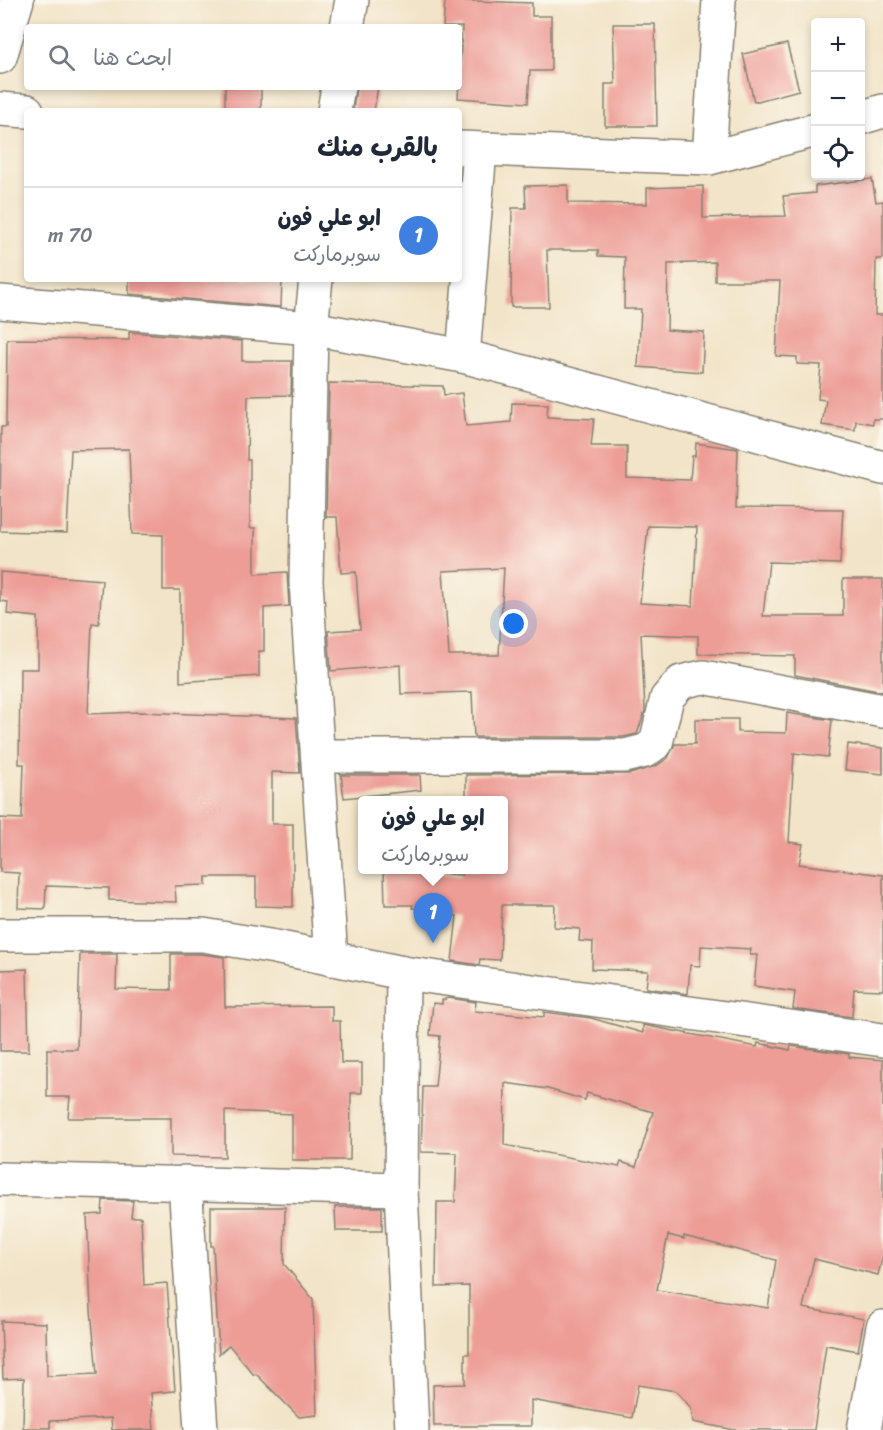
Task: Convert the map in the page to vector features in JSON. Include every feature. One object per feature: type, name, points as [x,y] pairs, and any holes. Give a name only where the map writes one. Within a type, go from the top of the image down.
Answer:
[{"type":"street","points":[[1,53],[17,0]]},
{"type":"street","points":[[348,24],[352,0]]},
{"type":"street","points":[[709,158],[719,0]]},
{"type":"street","points":[[334,108],[338,90]]},
{"type":"street","points":[[0,109],[24,111]]},
{"type":"street","points":[[865,117],[883,111]]},
{"type":"street","points":[[463,356],[470,149],[709,158],[811,131]]},
{"type":"street","points":[[316,282],[311,328],[306,582],[331,959]]},
{"type":"street","points":[[0,302],[311,328],[463,356],[883,468]]},
{"type":"street","points":[[318,756],[625,756],[645,751],[656,743],[667,698],[681,682],[703,677],[883,711]]},
{"type":"street","points":[[0,935],[203,935],[403,973],[883,1040]]},
{"type":"street","points":[[403,973],[401,1189],[412,1430]]},
{"type":"street","points":[[0,1179],[401,1189]]},
{"type":"street","points":[[185,1182],[201,1430]]},
{"type":"street","points":[[864,1430],[883,1327]]},
{"type":"building","points":[[445,0],[532,3],[532,16],[551,16],[551,71],[530,71],[528,103],[458,98],[458,90],[462,90],[462,24],[443,24]]},
{"type":"building","points":[[613,24],[655,24],[657,126],[605,126],[605,84],[615,84]]},
{"type":"building","points":[[787,44],[799,90],[754,102],[743,54]]},
{"type":"building","points":[[225,90],[261,90],[261,108],[225,108]]},
{"type":"building","points":[[356,90],[378,90],[374,108],[353,108]]},
{"type":"building","points":[[872,179],[876,202],[883,201],[883,259],[876,259],[875,315],[883,315],[883,419],[873,419],[873,424],[856,421],[855,430],[822,425],[826,400],[818,399],[821,365],[797,364],[797,357],[776,356],[780,281],[715,281],[715,262],[668,264],[667,330],[704,332],[702,372],[638,367],[641,309],[624,309],[625,257],[598,256],[598,250],[547,250],[549,307],[511,307],[512,208],[526,208],[525,186],[568,185],[568,203],[647,204],[647,188],[703,186],[703,218],[786,216],[783,196],[815,193],[815,186]]},
{"type":"building","points":[[129,282],[282,282],[281,307],[129,294]]},
{"type":"building","points":[[129,332],[242,341],[242,361],[292,361],[291,395],[248,396],[247,460],[250,460],[250,528],[255,528],[255,574],[287,572],[289,606],[264,608],[264,651],[259,651],[259,676],[180,682],[180,590],[163,590],[163,535],[132,534],[129,449],[71,450],[67,533],[0,531],[1,427],[6,427],[7,339],[129,340]]},
{"type":"building","points":[[329,383],[443,386],[444,395],[462,393],[466,426],[511,422],[512,403],[548,404],[547,417],[594,419],[591,446],[627,446],[627,478],[690,480],[692,456],[695,456],[696,443],[738,449],[736,508],[843,509],[840,564],[769,562],[763,616],[843,616],[843,579],[883,579],[883,692],[795,675],[795,656],[698,654],[698,636],[641,634],[645,711],[637,734],[623,737],[474,737],[472,692],[401,694],[400,665],[331,671],[328,631],[360,629],[356,572],[341,573],[337,517],[326,517]],"holes":[[[648,526],[697,527],[693,606],[640,603]],[[504,568],[499,655],[449,655],[443,571]]]},
{"type":"building","points":[[0,572],[102,580],[99,624],[92,623],[88,714],[140,712],[296,718],[300,773],[272,772],[272,824],[293,824],[293,907],[256,906],[256,877],[206,877],[206,885],[175,886],[176,902],[109,900],[109,888],[46,886],[45,909],[18,908],[19,873],[0,872],[0,818],[22,819],[24,764],[19,764],[20,669],[38,669],[38,617],[7,614],[8,602],[0,601]]},
{"type":"building","points":[[787,713],[832,720],[828,757],[794,753],[789,842],[803,844],[799,864],[883,875],[883,990],[854,989],[852,1017],[793,1009],[795,992],[754,986],[757,955],[750,955],[751,949],[701,946],[700,966],[690,965],[688,994],[646,988],[648,971],[592,969],[593,942],[579,941],[580,929],[554,927],[555,905],[502,905],[500,960],[480,959],[479,965],[452,961],[457,916],[444,915],[444,910],[412,908],[413,905],[385,905],[384,874],[508,874],[508,796],[466,796],[466,775],[630,774],[656,766],[668,758],[675,744],[695,744],[695,719],[738,719],[738,732],[786,733]]},
{"type":"building","points":[[848,744],[883,748],[883,774],[845,770]]},
{"type":"building","points":[[341,775],[420,775],[421,790],[344,798]]},
{"type":"building","points":[[80,954],[117,954],[116,989],[171,990],[171,954],[201,954],[224,957],[225,1007],[332,1006],[332,1021],[340,1021],[341,1063],[362,1063],[362,1093],[351,1093],[350,1160],[292,1160],[292,1114],[225,1111],[225,1157],[171,1156],[171,1118],[68,1118],[70,1097],[47,1097],[47,1049],[77,1049]]},
{"type":"building","points":[[27,969],[29,1051],[0,1051],[0,970]]},
{"type":"building","points":[[448,998],[476,1002],[475,1011],[544,1017],[544,1012],[591,1018],[643,1033],[643,1025],[757,1047],[758,1043],[790,1050],[791,1046],[849,1054],[849,1057],[883,1060],[883,1255],[878,1275],[814,1259],[803,1308],[864,1319],[858,1351],[826,1345],[814,1430],[735,1430],[693,1422],[691,1408],[676,1391],[638,1385],[632,1418],[531,1400],[531,1426],[434,1426],[433,1385],[465,1384],[465,1354],[469,1354],[469,1286],[436,1287],[437,1202],[455,1202],[457,1153],[421,1152],[423,1087],[435,1087],[440,1036],[430,1035],[433,1003],[442,1004],[442,1000]],"holes":[[[505,1083],[548,1089],[585,1100],[587,1093],[653,1112],[636,1167],[621,1162],[619,1167],[504,1145]],[[668,1235],[684,1239],[684,1236],[776,1260],[768,1308],[657,1290]]]},
{"type":"building","points":[[103,1200],[133,1201],[131,1217],[141,1217],[144,1285],[167,1283],[175,1391],[151,1393],[154,1430],[112,1430],[111,1418],[50,1421],[50,1428],[23,1428],[24,1378],[3,1379],[1,1321],[46,1323],[47,1376],[97,1374],[91,1310],[87,1215],[102,1214]]},
{"type":"building","points":[[211,1207],[285,1207],[284,1264],[313,1299],[317,1415],[299,1417],[256,1374],[254,1375],[229,1345],[219,1354],[213,1246],[211,1246]]},
{"type":"building","points":[[335,1207],[382,1207],[382,1231],[336,1231]]},
{"type":"place","name":"ابو علي فون","points":[[433,943]]}]
